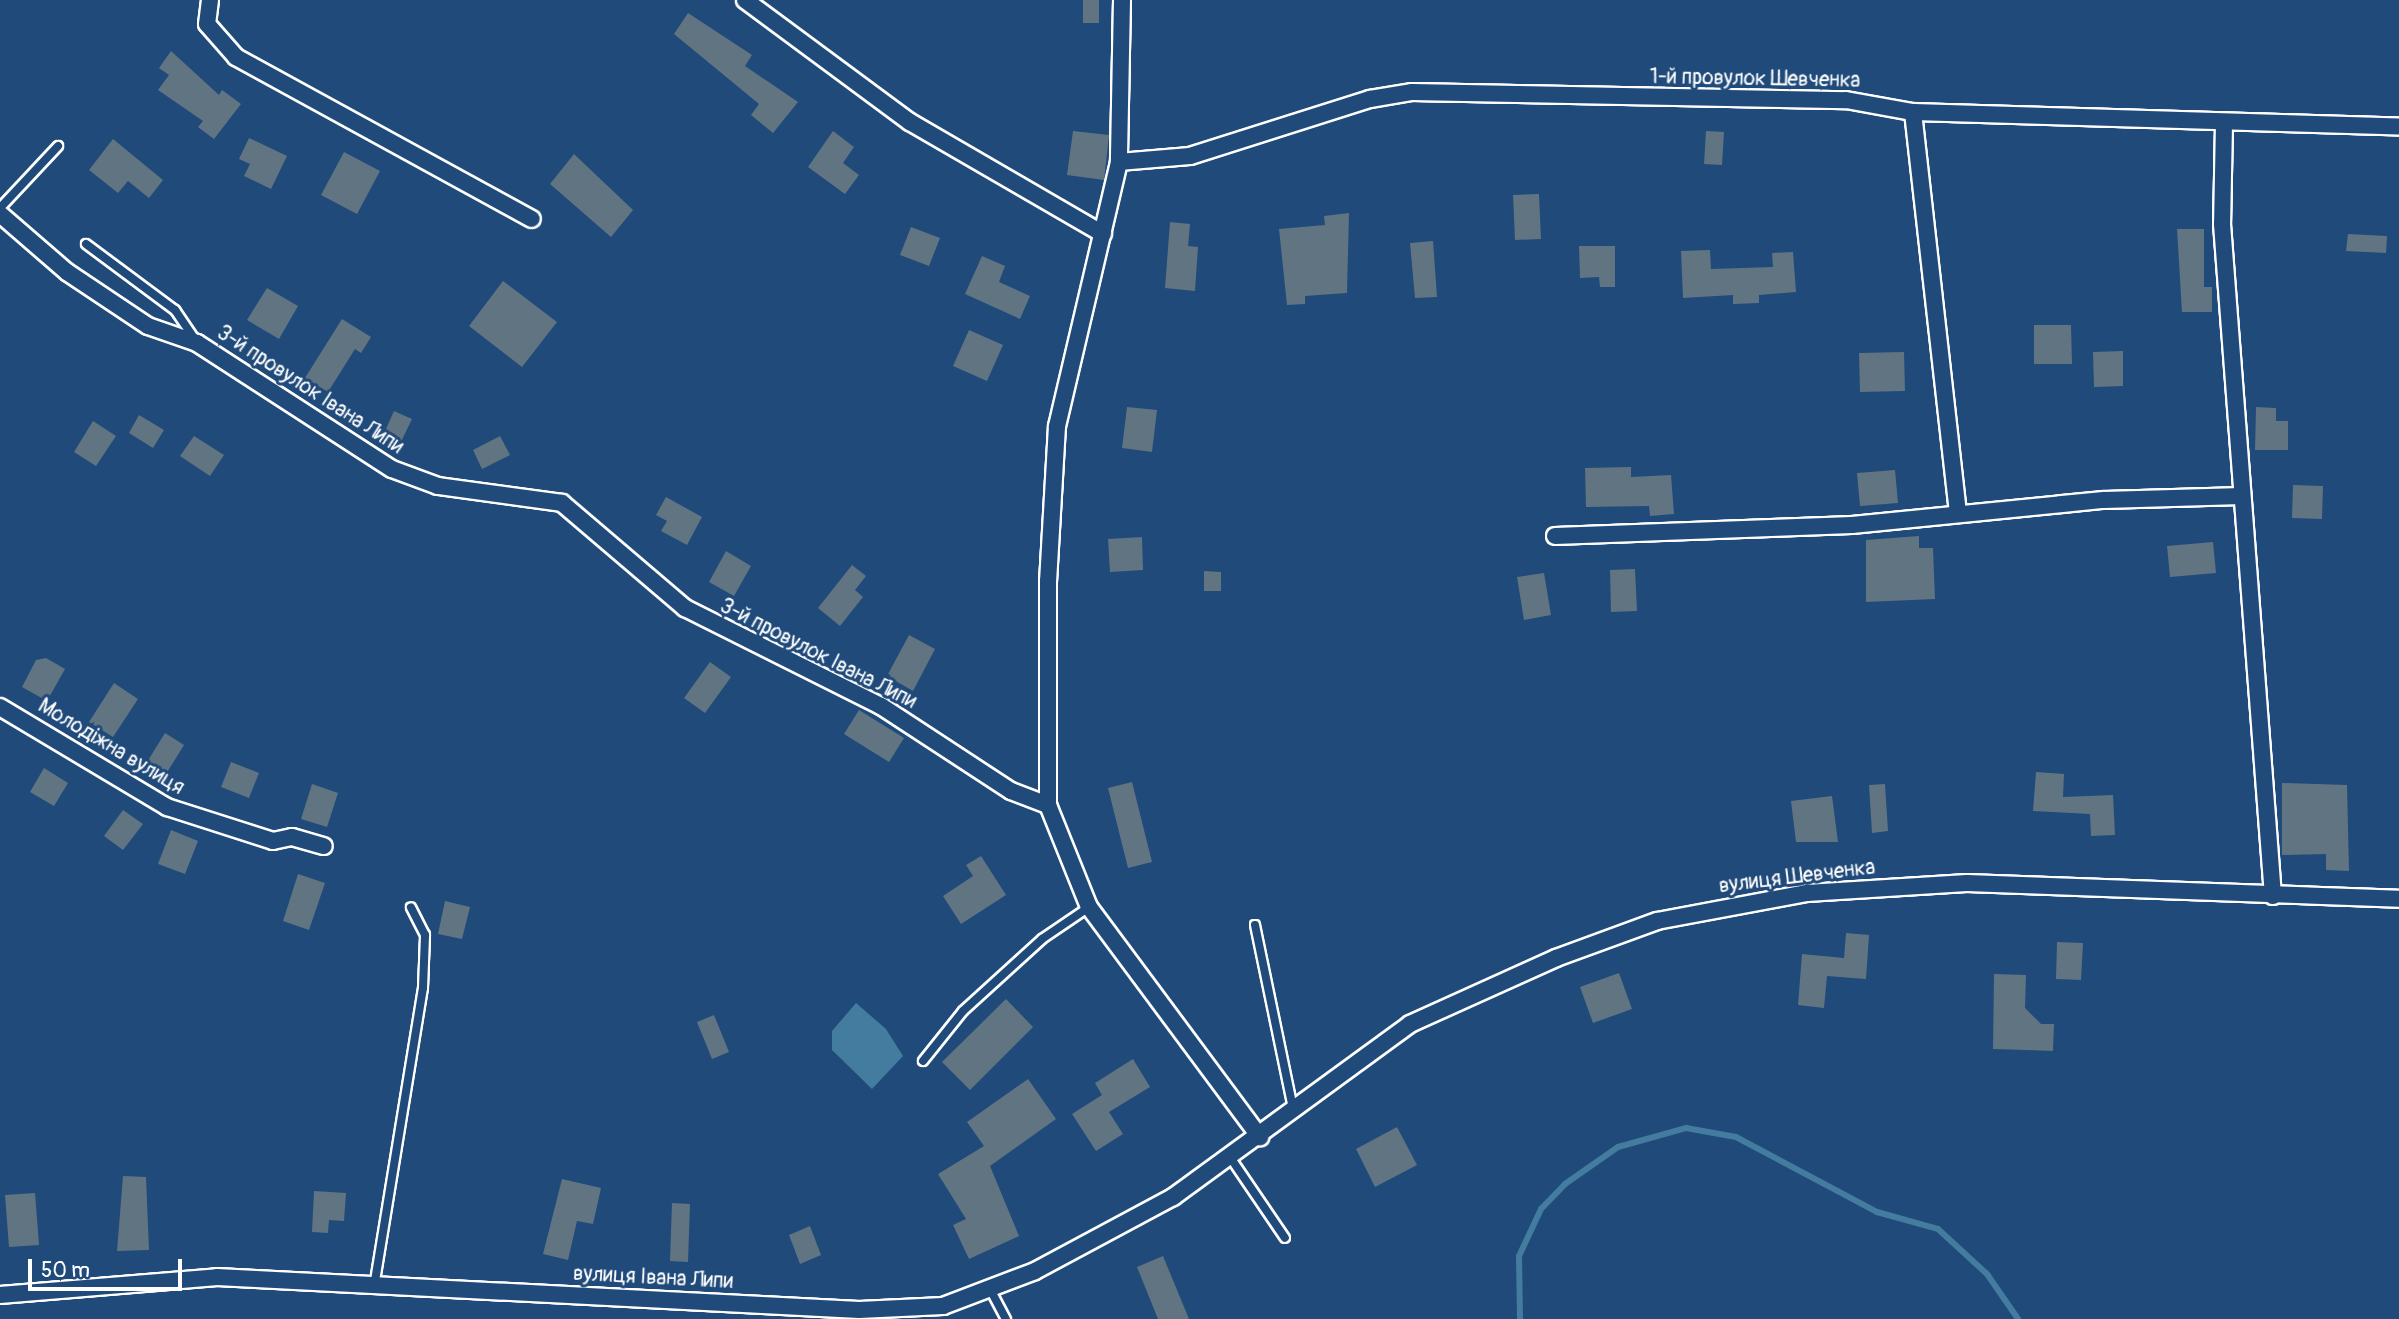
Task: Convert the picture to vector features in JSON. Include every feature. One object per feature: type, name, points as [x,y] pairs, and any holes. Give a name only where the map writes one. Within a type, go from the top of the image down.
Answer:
[{"type":"street","points":[[210,0],[207,24],[236,57],[532,219]]},
{"type":"street","points":[[745,0],[910,122],[1102,234]]},
{"type":"street","points":[[1122,0],[1119,162],[1057,426],[1048,581],[1048,805],[1089,907],[1260,1136]]},
{"type":"street","name":"1-й провулок Шевченка","points":[[1119,162],[1190,156],[1370,99],[1412,92],[1855,100],[1913,112],[2399,126]]},
{"type":"street","points":[[1913,112],[1958,512]]},
{"type":"street","points":[[2224,123],[2222,214],[2273,896]]},
{"type":"street","name":"3-й провулок Івана Липи","points":[[0,214],[66,272],[148,326],[197,343],[392,470],[438,486],[562,503],[685,608],[881,706],[1012,791],[1048,805]]},
{"type":"street","points":[[1555,536],[1852,525],[1958,512],[2242,496]]},
{"type":"street","name":"Молодіжна вулиця","points":[[0,707],[167,807],[273,841],[292,837],[324,846]]},
{"type":"street","name":"вулиця Шевченка","points":[[1260,1136],[1379,1042],[1451,1004],[1619,933],[1697,911],[1807,893],[1967,883],[2399,899]]},
{"type":"street","name":"вулиця Івана Липи","points":[[0,1295],[218,1277],[375,1280],[859,1310],[943,1306],[991,1291],[1127,1223],[1232,1160],[1260,1136]]},
{"type":"lane","points":[[0,208],[58,146]]},
{"type":"lane","points":[[86,244],[175,310],[197,343]]},
{"type":"lane","points":[[923,1061],[963,1011],[1042,939],[1089,907]]},
{"type":"lane","points":[[375,1280],[423,988],[425,935],[411,908]]},
{"type":"lane","points":[[1255,926],[1293,1109]]},
{"type":"lane","points":[[1232,1160],[1285,1238]]},
{"type":"lane","points":[[991,1291],[1006,1319]]},
{"type":"water","points":[[856,1003],[886,1029],[903,1056],[872,1089],[832,1050],[832,1031]]},
{"type":"building","points":[[1083,0],[1099,0],[1099,23],[1083,23]]},
{"type":"building","points":[[688,13],[752,55],[745,66],[798,102],[773,133],[751,115],[759,104],[674,34]]},
{"type":"building","points":[[171,51],[219,95],[222,90],[241,104],[214,139],[198,127],[203,121],[158,90],[169,75],[159,68]]},
{"type":"building","points":[[833,131],[854,147],[843,163],[859,175],[845,194],[808,167]]},
{"type":"building","points":[[1073,131],[1109,135],[1104,180],[1067,175]]},
{"type":"building","points":[[1706,131],[1724,132],[1722,165],[1704,164]]},
{"type":"building","points":[[249,138],[287,156],[271,189],[244,176],[250,164],[239,159]]},
{"type":"building","points":[[113,139],[163,180],[149,198],[128,181],[118,193],[89,170]]},
{"type":"building","points":[[344,152],[380,171],[357,214],[321,195]]},
{"type":"building","points":[[574,154],[633,210],[611,237],[550,184]]},
{"type":"building","points":[[1539,194],[1541,239],[1515,240],[1513,195]]},
{"type":"building","points":[[1349,213],[1347,293],[1305,296],[1305,304],[1287,305],[1279,229],[1325,225],[1324,216]]},
{"type":"building","points":[[1170,222],[1190,224],[1188,246],[1198,247],[1195,291],[1165,288]]},
{"type":"building","points":[[911,227],[940,238],[929,266],[900,255]]},
{"type":"building","points":[[2177,229],[2204,229],[2204,287],[2212,287],[2212,312],[2182,312]]},
{"type":"building","points":[[2348,234],[2387,236],[2386,253],[2346,251]]},
{"type":"building","points":[[1433,241],[1437,297],[1415,298],[1410,243]]},
{"type":"building","points":[[1579,246],[1615,246],[1615,287],[1600,287],[1599,277],[1580,278]]},
{"type":"building","points":[[1710,250],[1711,269],[1773,267],[1772,253],[1793,252],[1796,292],[1759,295],[1759,303],[1733,304],[1733,295],[1683,298],[1681,251]]},
{"type":"building","points":[[982,256],[1005,266],[999,282],[1030,296],[1020,319],[965,294]]},
{"type":"building","points":[[503,281],[557,322],[522,367],[469,326]]},
{"type":"building","points":[[267,288],[298,306],[279,339],[247,320]]},
{"type":"building","points":[[342,319],[371,337],[361,353],[355,349],[328,392],[305,378]]},
{"type":"building","points":[[2034,325],[2071,325],[2072,364],[2034,364]]},
{"type":"building","points":[[969,330],[1003,345],[987,381],[953,366]]},
{"type":"building","points":[[2123,351],[2123,386],[2094,387],[2093,352]]},
{"type":"building","points":[[1904,352],[1905,391],[1860,392],[1859,353]]},
{"type":"building","points":[[1127,407],[1157,410],[1152,452],[1122,448]]},
{"type":"building","points":[[2256,407],[2276,408],[2276,421],[2288,421],[2288,450],[2255,450]]},
{"type":"building","points":[[394,411],[412,419],[398,448],[381,440]]},
{"type":"building","points":[[139,415],[164,430],[153,448],[129,433]]},
{"type":"building","points":[[93,421],[116,436],[96,466],[74,452]]},
{"type":"building","points":[[194,436],[224,455],[210,476],[180,456]]},
{"type":"building","points":[[500,436],[510,455],[482,469],[473,450]]},
{"type":"building","points":[[1631,467],[1631,477],[1671,475],[1674,514],[1650,516],[1649,506],[1586,507],[1585,468]]},
{"type":"building","points":[[1895,470],[1898,503],[1860,506],[1857,473]]},
{"type":"building","points":[[2293,485],[2323,486],[2322,519],[2292,518]]},
{"type":"building","points":[[666,497],[702,517],[687,545],[661,531],[667,521],[656,515]]},
{"type":"building","points":[[1919,536],[1919,548],[1933,548],[1935,599],[1866,602],[1866,540]]},
{"type":"building","points":[[1142,537],[1143,570],[1110,572],[1108,539]]},
{"type":"building","points":[[2213,542],[2216,573],[2170,577],[2167,546]]},
{"type":"building","points":[[726,551],[751,566],[734,596],[709,582]]},
{"type":"building","points":[[852,565],[866,576],[855,590],[863,597],[840,626],[818,608]]},
{"type":"building","points":[[1635,569],[1637,611],[1611,612],[1610,570]]},
{"type":"building","points":[[1204,571],[1221,572],[1221,591],[1204,591]]},
{"type":"building","points":[[1544,573],[1551,615],[1524,620],[1517,577]]},
{"type":"building","points":[[909,635],[935,649],[913,691],[887,676]]},
{"type":"building","points":[[46,658],[65,669],[47,701],[22,687],[36,660]]},
{"type":"building","points":[[710,662],[731,677],[705,713],[684,698]]},
{"type":"building","points":[[114,683],[138,699],[113,737],[89,722]]},
{"type":"building","points":[[859,710],[904,738],[889,762],[844,734]]},
{"type":"building","points":[[165,733],[184,745],[166,774],[147,762]]},
{"type":"building","points":[[231,762],[259,773],[249,798],[221,787]]},
{"type":"building","points":[[44,768],[68,783],[54,806],[30,792]]},
{"type":"building","points":[[2036,772],[2064,774],[2063,797],[2113,795],[2115,835],[2091,836],[2090,814],[2033,811]]},
{"type":"building","points":[[1132,782],[1152,862],[1128,868],[1108,788]]},
{"type":"building","points":[[2282,783],[2347,785],[2349,871],[2326,870],[2326,854],[2282,855]]},
{"type":"building","points":[[312,784],[338,793],[327,827],[301,819]]},
{"type":"building","points":[[1885,784],[1888,831],[1872,833],[1869,785]]},
{"type":"building","points":[[1832,796],[1838,842],[1796,842],[1791,801]]},
{"type":"building","points":[[123,810],[143,824],[123,850],[104,836]]},
{"type":"building","points":[[171,830],[198,841],[185,874],[158,864]]},
{"type":"building","points":[[981,856],[1006,895],[961,924],[943,896],[973,876],[966,865]]},
{"type":"building","points":[[298,874],[325,883],[309,930],[283,921]]},
{"type":"building","points":[[445,901],[470,907],[462,939],[438,934]]},
{"type":"building","points":[[1846,933],[1869,935],[1866,979],[1827,976],[1824,1008],[1798,1005],[1802,954],[1844,958]]},
{"type":"building","points":[[2057,942],[2083,943],[2081,980],[2056,979]]},
{"type":"building","points":[[1619,973],[1632,1009],[1593,1023],[1580,987]]},
{"type":"building","points":[[1994,974],[2026,975],[2025,1008],[2041,1024],[2054,1024],[2053,1051],[1993,1049]]},
{"type":"building","points":[[1006,999],[1033,1027],[970,1090],[942,1062]]},
{"type":"building","points":[[714,1015],[729,1052],[712,1059],[697,1022]]},
{"type":"building","points":[[1133,1059],[1150,1087],[1109,1112],[1123,1134],[1096,1151],[1072,1114],[1102,1095],[1095,1083]]},
{"type":"building","points":[[1028,1079],[1056,1119],[990,1166],[1019,1236],[969,1259],[953,1225],[966,1219],[938,1174],[984,1146],[967,1122]]},
{"type":"building","points":[[1397,1127],[1417,1165],[1375,1187],[1356,1149]]},
{"type":"building","points":[[123,1176],[146,1177],[149,1250],[117,1251]]},
{"type":"building","points":[[562,1179],[601,1188],[593,1224],[577,1221],[568,1260],[543,1254]]},
{"type":"building","points":[[314,1191],[346,1193],[344,1221],[329,1220],[328,1233],[312,1232]]},
{"type":"building","points":[[35,1193],[39,1245],[9,1247],[5,1195]]},
{"type":"building","points":[[672,1203],[690,1204],[688,1262],[670,1261]]},
{"type":"building","points":[[810,1226],[821,1255],[800,1264],[789,1235]]},
{"type":"building","points":[[1163,1256],[1189,1319],[1158,1319],[1137,1267]]},
{"type":"waterway","points":[[1520,1319],[1519,1256],[1541,1209],[1565,1184],[1618,1147],[1686,1128],[1736,1137],[1877,1212],[1938,1229],[1987,1274],[2018,1319]]}]
